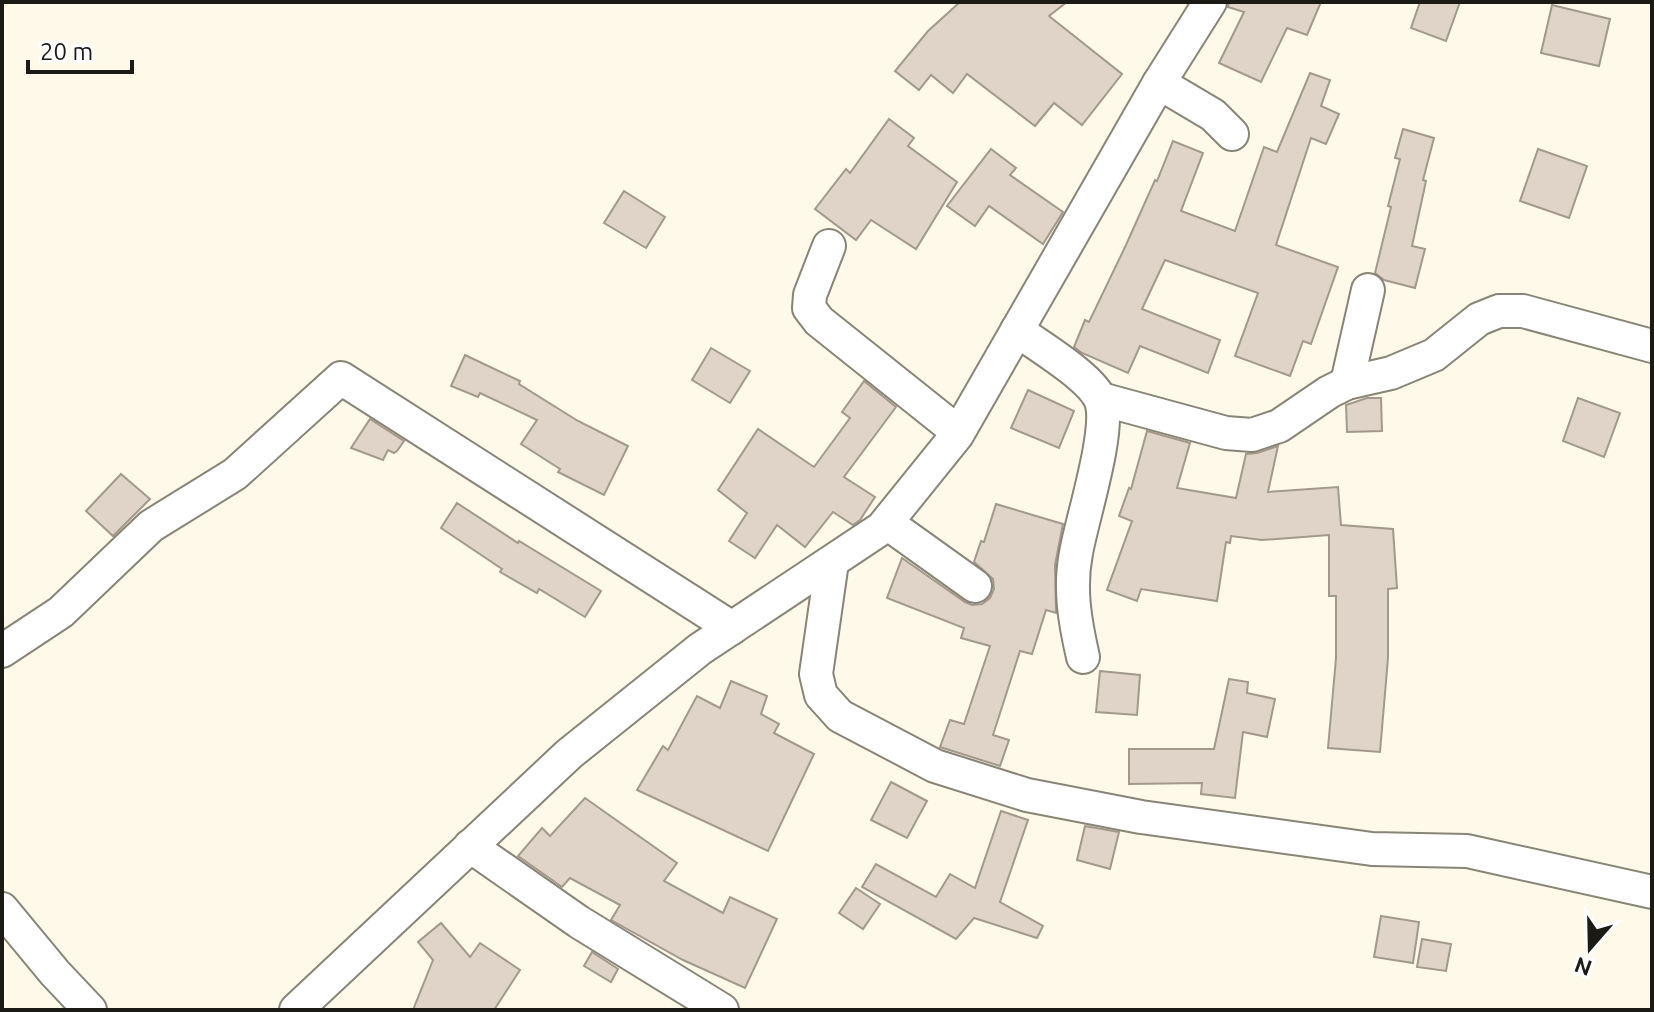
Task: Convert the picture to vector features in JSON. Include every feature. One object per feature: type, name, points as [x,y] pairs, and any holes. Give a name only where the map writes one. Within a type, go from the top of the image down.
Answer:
[{"type":"street","points":[[296,1010],[569,754],[700,649],[887,523],[958,432],[1159,83],[1210,2]]},
{"type":"street","points":[[1159,83],[1213,115],[1232,134]]},
{"type":"street","points":[[829,246],[810,295],[809,308],[819,321],[958,432]]},
{"type":"street","points":[[1347,383],[1368,290]]},
{"type":"street","points":[[1101,399],[1226,433],[1252,435],[1279,426],[1347,383],[1391,373],[1434,355],[1479,319],[1499,311],[1523,311],[1652,346]]},
{"type":"street","points":[[1017,330],[1086,382],[1101,399],[1104,416],[1100,443],[1075,556],[1072,608],[1083,657]]},
{"type":"street","points":[[2,651],[61,612],[151,526],[235,474],[341,378],[732,628]]},
{"type":"street","points":[[887,523],[975,586]]},
{"type":"street","points":[[832,562],[816,674],[821,695],[840,716],[935,766],[1027,795],[1141,817],[1372,849],[1467,851],[1652,892]]},
{"type":"street","points":[[470,846],[579,922],[722,1010]]},
{"type":"street","points":[[2,909],[90,1010]]},
{"type":"building","points":[[960,2],[1067,2],[1049,16],[1122,74],[1082,125],[1054,103],[1035,126],[967,74],[953,93],[931,75],[919,90],[895,71],[928,31]]},
{"type":"building","points":[[1229,2],[1321,2],[1307,35],[1287,28],[1261,82],[1219,63],[1244,12],[1228,7]]},
{"type":"building","points":[[1420,2],[1460,2],[1446,41],[1411,28]]},
{"type":"building","points":[[1552,5],[1610,19],[1599,66],[1541,53]]},
{"type":"building","points":[[1310,73],[1330,80],[1321,106],[1339,114],[1326,144],[1311,138],[1276,245],[1338,267],[1311,344],[1303,341],[1290,376],[1235,356],[1258,293],[1165,260],[1142,309],[1220,340],[1208,373],[1140,346],[1128,373],[1074,347],[1157,181],[1173,141],[1203,153],[1181,211],[1235,231],[1264,147],[1277,152]]},
{"type":"building","points":[[889,119],[914,138],[908,146],[957,182],[916,249],[871,220],[856,240],[815,209],[846,169],[850,173]]},
{"type":"building","points":[[1403,129],[1434,138],[1412,246],[1425,249],[1415,288],[1384,280],[1375,273],[1391,207],[1388,206],[1400,159],[1395,158]]},
{"type":"building","points":[[991,149],[1016,168],[1010,175],[1063,212],[1043,244],[989,206],[975,226],[947,206]]},
{"type":"building","points":[[1538,149],[1587,166],[1569,218],[1520,201]]},
{"type":"building","points":[[624,191],[665,217],[646,248],[604,223]]},
{"type":"building","points":[[711,348],[750,371],[730,403],[692,380]]},
{"type":"building","points":[[465,355],[520,381],[519,384],[578,421],[628,446],[604,495],[558,472],[560,469],[521,444],[537,420],[480,393],[478,397],[451,386]]},
{"type":"building","points":[[864,381],[896,407],[844,477],[875,497],[860,520],[853,525],[833,512],[805,547],[777,525],[755,558],[729,541],[747,513],[718,490],[758,429],[814,467],[850,418],[842,412]]},
{"type":"building","points":[[1028,390],[1074,411],[1059,448],[1011,428]]},
{"type":"building","points":[[1367,398],[1381,398],[1382,431],[1347,432],[1346,405]]},
{"type":"building","points":[[1578,398],[1620,413],[1604,457],[1563,441]]},
{"type":"building","points":[[370,419],[404,441],[394,453],[388,450],[383,460],[351,448]]},
{"type":"building","points":[[1147,431],[1190,443],[1177,488],[1236,498],[1246,454],[1278,446],[1268,492],[1338,487],[1341,525],[1393,529],[1397,588],[1388,589],[1388,658],[1380,752],[1328,748],[1336,658],[1336,596],[1329,596],[1329,535],[1262,540],[1231,536],[1230,543],[1226,542],[1217,601],[1141,589],[1137,601],[1107,590],[1132,521],[1119,516],[1131,489]]},
{"type":"building","points":[[121,474],[150,499],[113,536],[86,511]]},
{"type":"building","points":[[457,503],[601,591],[585,617],[539,589],[537,593],[500,572],[502,569],[441,528]]},
{"type":"building","points":[[996,504],[1063,524],[1055,565],[1056,613],[1046,610],[1032,654],[1020,651],[993,735],[1009,740],[1000,766],[940,747],[950,720],[964,724],[990,646],[961,638],[964,628],[887,598],[902,558],[965,602],[982,604],[990,598],[994,589],[993,579],[974,562]]},
{"type":"building","points":[[1100,671],[1140,675],[1137,715],[1096,712]]},
{"type":"building","points":[[1229,679],[1248,682],[1247,693],[1275,699],[1267,737],[1243,732],[1235,798],[1201,794],[1202,783],[1129,784],[1129,749],[1214,749]]},
{"type":"building","points":[[731,681],[767,696],[761,714],[779,724],[774,733],[814,754],[768,851],[637,790],[663,746],[668,750],[697,696],[720,708]]},
{"type":"building","points":[[891,782],[927,801],[907,838],[871,820]]},
{"type":"building","points":[[585,798],[677,863],[664,881],[723,913],[730,897],[777,919],[745,988],[683,960],[611,920],[620,905],[570,878],[562,887],[518,856],[542,828],[550,836]]},
{"type":"building","points":[[1001,811],[1028,820],[1000,902],[1043,926],[1037,938],[974,918],[956,939],[862,887],[876,864],[936,897],[950,874],[975,888]]},
{"type":"building","points":[[1085,826],[1119,832],[1110,869],[1077,860]]},
{"type":"building","points":[[856,888],[880,904],[863,929],[839,913]]},
{"type":"building","points":[[1381,916],[1419,922],[1413,963],[1374,957]]},
{"type":"building","points":[[441,923],[470,957],[480,943],[520,970],[494,1010],[413,1010],[433,960],[418,942]]},
{"type":"building","points":[[1422,939],[1451,944],[1446,971],[1417,967]]},
{"type":"building","points":[[592,952],[618,969],[611,982],[584,966]]}]
